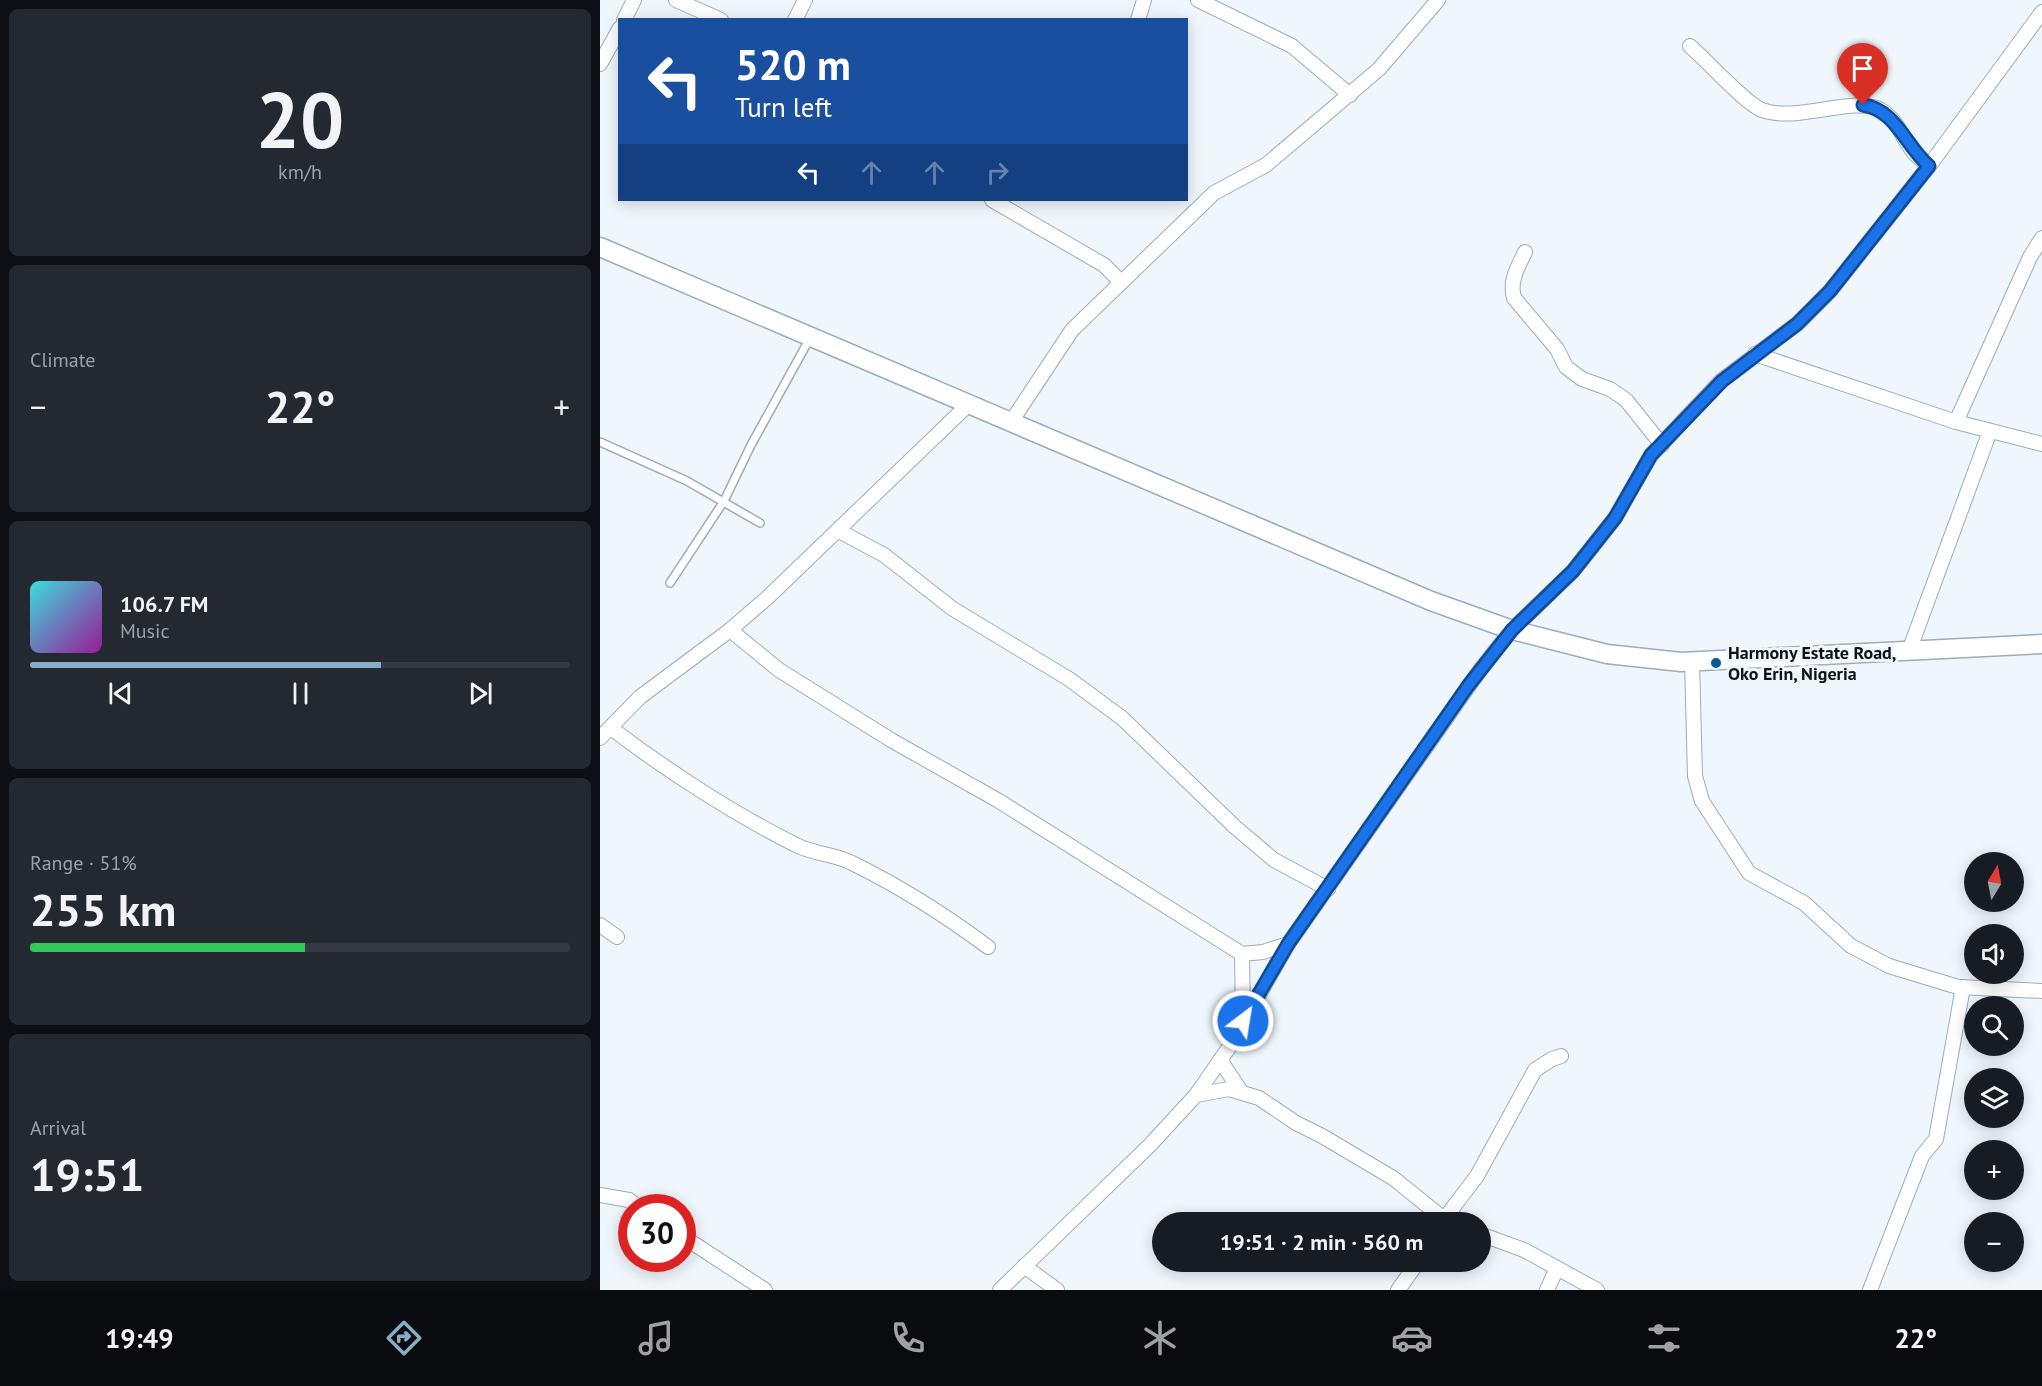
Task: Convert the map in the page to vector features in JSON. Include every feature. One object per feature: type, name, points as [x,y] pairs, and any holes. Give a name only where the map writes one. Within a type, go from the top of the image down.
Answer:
[{"type":"street","points":[[625,18],[634,0]]},
{"type":"street","points":[[676,0],[716,18]]},
{"type":"street","points":[[796,18],[805,0]]},
{"type":"street","points":[[1139,18],[1144,0]]},
{"type":"street","points":[[1198,0],[1292,46],[1350,95]]},
{"type":"street","points":[[1011,422],[1072,330],[1214,193],[1266,165],[1379,69],[1438,0]]},
{"type":"street","points":[[1000,1290],[1150,1145],[1196,1095],[1220,1060],[1288,944],[1445,719],[1512,630],[1573,571],[1615,518],[1641,471],[1722,381],[1797,324],[1830,291],[1929,166],[2040,17]]},
{"type":"street","points":[[600,64],[618,32]]},
{"type":"street","points":[[1690,46],[1750,104],[1764,111],[1800,113],[1863,105],[1879,109],[1895,122],[1913,152],[1929,166]]},
{"type":"street","points":[[994,201],[1104,265],[1121,282]]},
{"type":"street","points":[[1956,422],[2030,257],[2042,238]]},
{"type":"street","points":[[600,247],[1431,601],[1512,630],[1608,654],[1692,662],[2042,644]]},
{"type":"street","points":[[1525,252],[1514,276],[1511,289],[1514,298],[1557,350],[1566,367],[1582,379],[1610,389],[1626,400],[1662,445]]},
{"type":"street","points":[[1755,354],[1956,422],[2042,444]]},
{"type":"street","points":[[600,738],[640,697],[729,630],[839,531],[969,404]]},
{"type":"street","points":[[1909,651],[1990,431]]},
{"type":"street","points":[[839,531],[884,555],[953,609],[1077,685],[1122,718],[1235,827],[1274,860],[1328,889]]},
{"type":"street","points":[[729,630],[779,670],[891,740],[999,801],[1242,954],[1263,952],[1288,944]]},
{"type":"street","points":[[1692,662],[1695,776],[1702,801],[1749,873],[1804,903],[1851,946],[1909,974],[1963,987],[2042,991]]},
{"type":"street","points":[[611,728],[647,756],[766,829],[800,847],[850,862],[904,890],[988,947]]},
{"type":"street","points":[[600,925],[617,937]]},
{"type":"street","points":[[1242,954],[1243,1021]]},
{"type":"street","points":[[1870,1290],[1922,1156],[1936,1140],[1963,987]]},
{"type":"street","points":[[1452,1212],[1478,1176],[1535,1070],[1552,1059],[1562,1056]]},
{"type":"street","points":[[1220,1060],[1240,1090]]},
{"type":"street","points":[[1196,1095],[1217,1089],[1240,1090],[1259,1098],[1296,1123],[1393,1178],[1435,1212]]},
{"type":"street","points":[[600,1195],[618,1198]]},
{"type":"street","points":[[1491,1238],[1524,1250],[1597,1290]]},
{"type":"street","points":[[696,1245],[765,1290]]},
{"type":"street","points":[[1024,1266],[1057,1290]]},
{"type":"street","points":[[1547,1290],[1557,1268]]},
{"type":"street","points":[[1398,1290],[1411,1272]]},
{"type":"lane","points":[[670,583],[724,501],[751,445],[811,336]]},
{"type":"lane","points":[[600,442],[724,501],[759,523]]},
{"type":"place","name":"Harmony Estate Road, Oko Erin, Nigeria","points":[[1716,663]]},
{"type":"route","points":[[1243,1021],[1288,944],[1468,686],[1512,630],[1573,571],[1615,518],[1651,455],[1680,428],[1722,381],[1797,324],[1830,291],[1929,166],[1913,152],[1888,114],[1872,106],[1863,105]]}]
